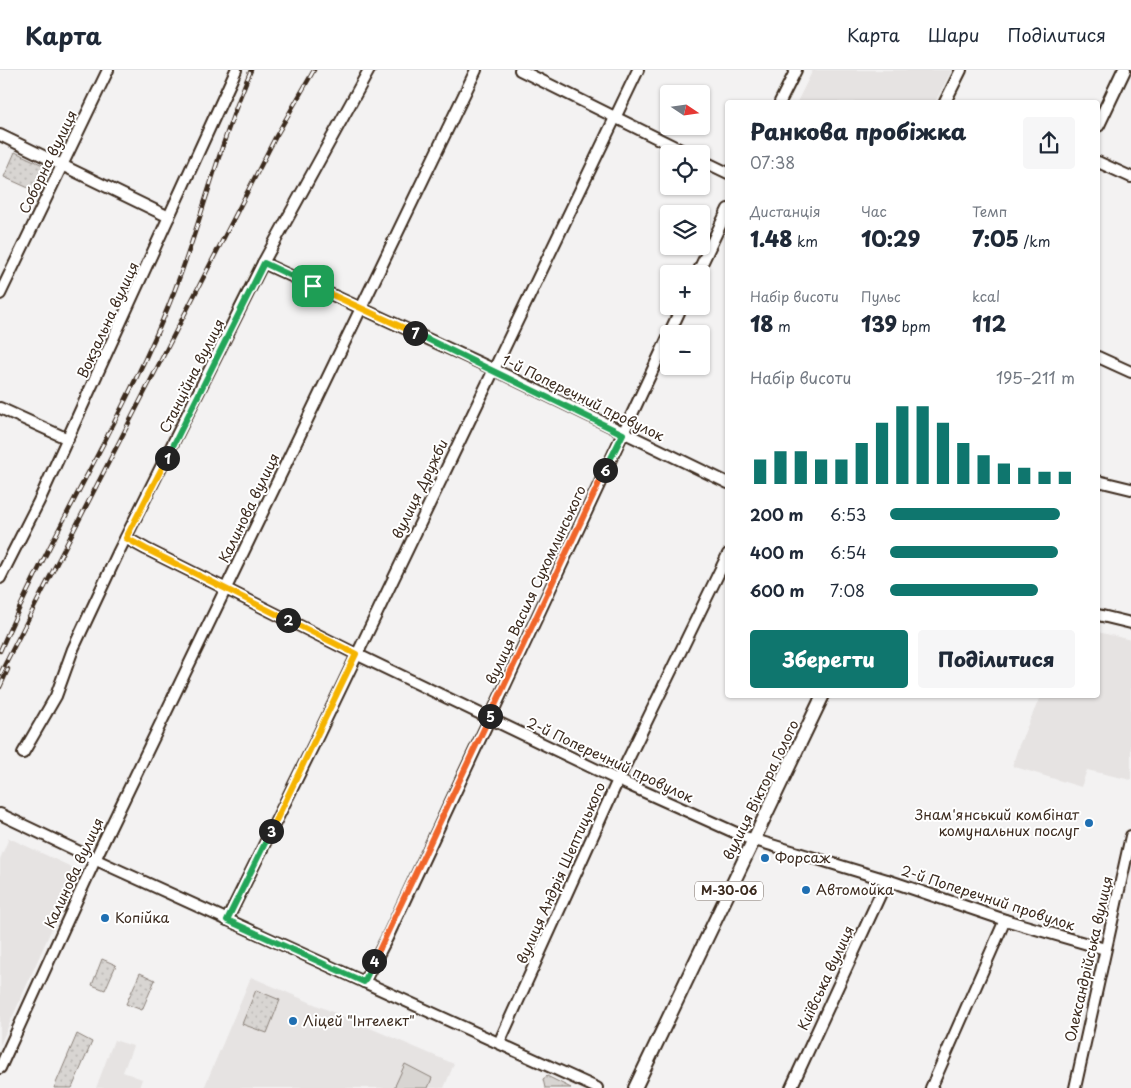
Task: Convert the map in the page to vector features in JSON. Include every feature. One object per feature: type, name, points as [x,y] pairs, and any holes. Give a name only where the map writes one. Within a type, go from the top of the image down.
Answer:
[{"type":"main road","points":[[1100,121],[1124,70]]},
{"type":"main road","name":"вулиця Віктора Голого","points":[[635,1088],[822,698]]},
{"type":"street","name":"Соборна вулиця","points":[[0,294],[108,70]]},
{"type":"street","name":"Вокзальна вулиця","points":[[0,578],[68,439],[236,70]]},
{"type":"street","name":"Станційна вулиця","points":[[23,753],[56,696],[73,650],[126,538],[264,263],[369,70]]},
{"type":"street","name":"Калинова вулиця","points":[[0,1068],[95,859],[476,70]]},
{"type":"street","points":[[520,70],[671,145]]},
{"type":"street","name":"вулиця Дружби","points":[[227,920],[638,70]]},
{"type":"street","points":[[781,100],[796,70]]},
{"type":"street","points":[[946,100],[960,70]]},
{"type":"street","points":[[0,135],[169,217]]},
{"type":"street","points":[[1100,163],[1131,177]]},
{"type":"street","points":[[710,164],[725,172]]},
{"type":"street","points":[[701,265],[725,215]]},
{"type":"street","name":"1-й Поперечний провулок","points":[[264,263],[725,482]]},
{"type":"street","name":"вулиця Василя Сухомлинського","points":[[364,982],[387,938],[660,354]]},
{"type":"street","points":[[1100,358],[1131,372]]},
{"type":"street","points":[[0,408],[68,439]]},
{"type":"street","points":[[1100,481],[1131,488]]},
{"type":"street","name":"2-й Поперечний провулок","points":[[126,538],[356,654],[618,780],[753,840],[886,880],[1006,920],[1105,949]]},
{"type":"street","name":"вулиця Андрія Шептицького","points":[[499,1043],[618,780],[725,560]]},
{"type":"street","points":[[1100,615],[1131,623]]},
{"type":"street","points":[[0,814],[227,920],[597,1088]]},
{"type":"street","name":"Олександрійська вулиця","points":[[1075,1088],[1131,836]]},
{"type":"street","name":"Київська вулиця","points":[[791,1088],[886,880]]},
{"type":"street","points":[[931,1088],[1006,920]]},
{"type":"shaded area","points":[[813,70],[952,70],[936,100],[798,100]]},
{"type":"shaded area","points":[[1100,632],[1131,640],[1131,780],[1087,770],[1081,787],[1012,766],[1040,698],[1100,698]]},
{"type":"shaded area","points":[[9,838],[78,870],[0,1045],[0,859]]},
{"type":"shaded area","name":"Ліцей \"Інтелект\"","points":[[251,977],[454,1064],[444,1088],[204,1088]]},
{"type":"shaded area","points":[[114,1040],[133,1046],[123,1072],[142,1079],[139,1088],[96,1088]]},
{"type":"green space","points":[[15,152],[45,166],[33,190],[4,177]]},
{"type":"green space","points":[[102,959],[116,965],[105,990],[92,985]]},
{"type":"green space","points":[[140,973],[155,980],[142,1010],[126,1004]]},
{"type":"green space","points":[[256,990],[280,1000],[267,1033],[242,1024]]},
{"type":"green space","points":[[77,1034],[92,1042],[72,1088],[54,1088]]},
{"type":"green space","points":[[405,1064],[432,1078],[428,1088],[394,1088]]},
{"type":"green space","points":[[547,1076],[571,1088],[545,1088],[543,1079]]},
{"type":"railway","points":[[0,651],[39,567],[124,403],[163,319],[187,257],[227,132],[251,70]]},
{"type":"railway","points":[[0,674],[275,138],[314,70]]},
{"type":"railway","points":[[0,687],[8,669]]},
{"type":"place","name":"Знам'янський комбінат комунальних послуг","points":[[1089,823]]},
{"type":"place","name":"Форсаж","points":[[765,858]]},
{"type":"place","name":"Автомойка","points":[[806,890]]},
{"type":"place","name":"Копійка","points":[[105,918]]},
{"type":"place","name":"Ліцей \"Інтелект\"","points":[[293,1021]]},
{"type":"route","points":[[264,263],[313,286],[493,370],[623,434],[387,938],[364,982],[227,920],[315,742],[356,654],[126,538],[264,263]]}]
